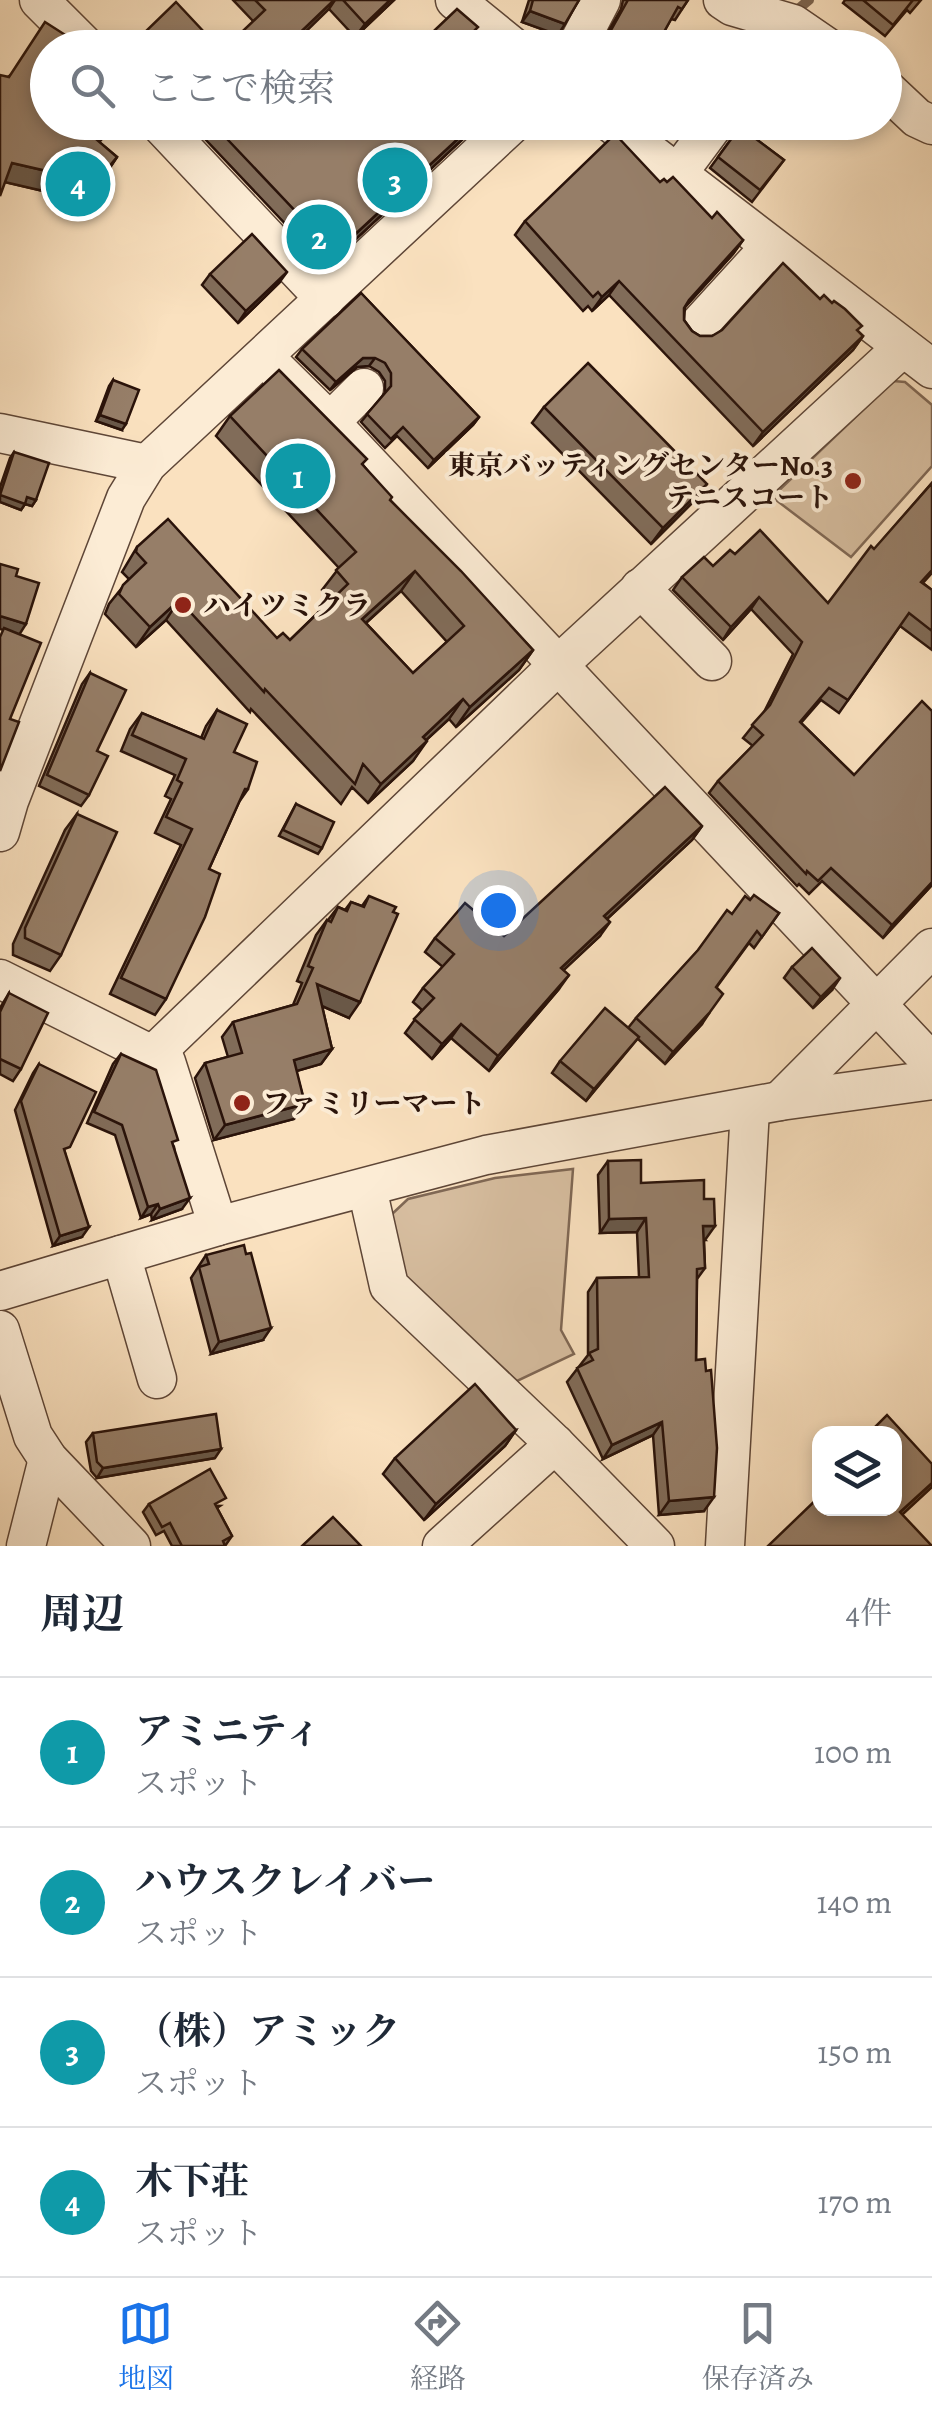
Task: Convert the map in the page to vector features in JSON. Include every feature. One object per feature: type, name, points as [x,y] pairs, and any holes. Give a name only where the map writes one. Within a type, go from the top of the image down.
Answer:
[{"type":"street","points":[[39,0],[69,30]]},
{"type":"street","points":[[455,0],[492,30]]},
{"type":"street","points":[[586,30],[602,0]]},
{"type":"street","points":[[722,0],[773,30]]},
{"type":"street","points":[[902,104],[932,126]]},
{"type":"street","points":[[175,140],[325,299]]},
{"type":"street","points":[[3,810],[126,498],[147,464],[495,140]]},
{"type":"street","points":[[154,1054],[640,588],[917,358],[634,140]]},
{"type":"street","points":[[678,173],[703,140]]},
{"type":"street","points":[[696,328],[770,247]]},
{"type":"street","points":[[264,357],[330,422],[932,1064]]},
{"type":"street","points":[[330,422],[364,388]]},
{"type":"street","points":[[0,433],[147,464]]},
{"type":"street","points":[[640,588],[712,662]]},
{"type":"street","points":[[725,1546],[765,1105],[878,1005],[932,948]]},
{"type":"street","points":[[0,979],[166,1062],[218,1226]]},
{"type":"street","points":[[0,1291],[218,1226],[486,1154],[932,1080]]},
{"type":"street","points":[[368,1188],[388,1286],[656,1546]]},
{"type":"street","points":[[121,1254],[157,1380]]},
{"type":"street","points":[[0,1330],[33,1436],[48,1459],[131,1546]]},
{"type":"street","points":[[442,1546],[554,1444]]},
{"type":"street","points":[[26,1546],[48,1459]]},
{"type":"shaded area","name":"東京バッティングセンターNo.3 テニスコート","points":[[893,381],[905,382],[932,405],[932,466],[851,557],[772,497]]},
{"type":"shaded area","points":[[573,1169],[561,1330],[574,1354],[517,1381],[402,1275],[391,1215],[408,1199],[495,1178]]},
{"type":"building","points":[[255,0],[334,0],[303,30],[244,30],[265,10]]},
{"type":"building","points":[[343,0],[390,0],[365,24]]},
{"type":"building","points":[[533,0],[579,0],[565,24],[530,11]]},
{"type":"building","points":[[628,0],[688,0],[682,9],[678,7],[665,30],[611,30]]},
{"type":"building","points":[[863,0],[913,0],[893,25]]},
{"type":"building","points":[[176,2],[202,30],[147,30]]},
{"type":"building","points":[[457,9],[478,27],[475,30],[435,30]]},
{"type":"building","points":[[45,22],[58,30],[40,30]]},
{"type":"building","points":[[30,45],[30,140],[97,140],[117,157],[86,194],[64,175],[12,163],[0,196],[0,75],[9,77]]},
{"type":"building","points":[[228,140],[457,140],[335,253]]},
{"type":"building","points":[[609,140],[621,140],[660,182],[673,177],[712,218],[717,212],[743,240],[684,308],[684,320],[692,331],[712,336],[722,330],[783,263],[820,299],[824,295],[845,309],[862,326],[857,330],[863,336],[763,432],[619,281],[602,297],[598,292],[593,297],[525,221]]},
{"type":"building","points":[[730,140],[757,140],[784,160],[760,190],[718,157]]},
{"type":"building","points":[[252,234],[287,272],[246,311],[210,274]]},
{"type":"building","points":[[361,293],[479,417],[434,460],[403,427],[391,439],[367,414],[391,386],[391,373],[385,363],[363,358],[336,382],[302,349]]},
{"type":"building","points":[[588,363],[707,484],[663,528],[544,407]]},
{"type":"building","points":[[279,370],[367,459],[362,464],[392,497],[390,500],[533,650],[470,707],[463,699],[423,737],[427,741],[381,784],[363,764],[355,784],[179,600],[150,627],[119,594],[146,563],[136,552],[137,547],[168,519],[277,638],[283,633],[290,640],[348,584],[336,570],[356,552],[230,416]],"holes":[[[415,571],[464,626],[413,673],[362,619]]]},
{"type":"building","points":[[113,380],[139,390],[126,424],[100,415]]},
{"type":"building","points":[[14,452],[49,463],[36,500],[27,497],[25,504],[0,495]]},
{"type":"building","points":[[932,483],[932,570],[921,582],[932,590],[932,631],[909,613],[848,700],[829,688],[800,722],[854,775],[922,701],[932,711],[932,882],[892,925],[831,868],[818,881],[807,871],[806,874],[718,781],[763,735],[752,725],[770,705],[802,642],[759,597],[731,627],[682,577],[704,557],[713,566],[730,550],[735,554],[760,530],[828,603],[871,546],[874,549]]},
{"type":"building","points":[[0,564],[18,569],[16,576],[39,583],[26,624],[0,616]]},
{"type":"building","points":[[4,628],[41,643],[10,719],[19,722],[0,771],[0,637]]},
{"type":"building","points":[[90,673],[126,690],[97,751],[108,756],[89,795],[47,775]]},
{"type":"building","points":[[217,710],[247,724],[234,752],[257,762],[209,869],[220,874],[205,917],[166,999],[121,978],[192,829],[166,817],[182,783],[177,780],[186,759],[132,735],[142,713],[204,739]]},
{"type":"building","points":[[665,787],[702,826],[604,916],[610,922],[561,968],[569,975],[498,1056],[461,1024],[442,1044],[414,1019],[434,998],[423,988],[454,954],[435,938],[465,903],[504,936]]},
{"type":"building","points":[[296,804],[334,822],[322,848],[283,830]]},
{"type":"building","points":[[77,814],[117,832],[61,955],[25,938],[25,928]]},
{"type":"building","points":[[754,895],[779,913],[762,937],[757,931],[716,987],[723,994],[673,1052],[636,1018],[698,950],[727,910],[732,914],[745,896],[750,900]]},
{"type":"building","points":[[369,896],[396,907],[393,912],[398,914],[360,1002],[317,984],[332,1049],[294,1060],[305,1104],[225,1125],[205,1063],[242,1053],[233,1022],[297,1004],[327,920],[331,922],[338,907],[347,911],[351,902],[364,907]]},
{"type":"building","points":[[812,948],[840,978],[821,997],[792,967]]},
{"type":"building","points":[[9,993],[48,1013],[21,1069],[0,1059],[0,1012]]},
{"type":"building","points":[[605,1008],[639,1037],[594,1089],[560,1061]]},
{"type":"building","points":[[121,1054],[156,1070],[178,1140],[172,1142],[190,1198],[160,1209],[158,1204],[148,1207],[122,1125],[94,1112]]},
{"type":"building","points":[[39,1064],[96,1092],[70,1147],[64,1149],[89,1227],[60,1236],[21,1101]]},
{"type":"building","points":[[641,1160],[641,1183],[704,1180],[704,1199],[714,1199],[715,1226],[703,1226],[705,1268],[697,1269],[696,1360],[705,1359],[706,1371],[711,1370],[717,1448],[714,1497],[669,1501],[662,1422],[612,1445],[577,1368],[593,1360],[589,1353],[598,1349],[597,1278],[649,1277],[646,1218],[609,1219],[608,1161]]},
{"type":"building","points":[[244,1245],[246,1254],[251,1253],[271,1328],[219,1342],[199,1267],[209,1264],[206,1255]]},
{"type":"building","points":[[475,1384],[516,1430],[436,1504],[395,1458]]},
{"type":"building","points":[[216,1414],[221,1449],[103,1468],[97,1462],[93,1433]]},
{"type":"building","points":[[887,1415],[897,1426],[876,1426]]},
{"type":"building","points":[[902,1431],[932,1464],[932,1483],[902,1510]]},
{"type":"building","points":[[210,1469],[226,1498],[215,1504],[232,1536],[223,1541],[225,1546],[182,1546],[170,1523],[162,1527],[149,1504]]},
{"type":"building","points":[[812,1504],[812,1516],[902,1514],[932,1546],[768,1546]]},
{"type":"building","points":[[333,1517],[361,1546],[302,1546]]},
{"type":"waterway","points":[[791,15],[809,0]]},
{"type":"place","name":"（株）アミック","points":[[395,180]]},
{"type":"place","name":"木下荘","points":[[78,184]]},
{"type":"place","name":"ハウスクレイバー","points":[[319,237]]},
{"type":"place","name":"アミニティ","points":[[298,476]]},
{"type":"place","name":"東京バッティングセンターNo.3 テニスコート","points":[[853,481]]},
{"type":"place","name":"ハイツミクラ","points":[[183,605]]},
{"type":"place","name":"ファミリーマート","points":[[242,1103]]}]
